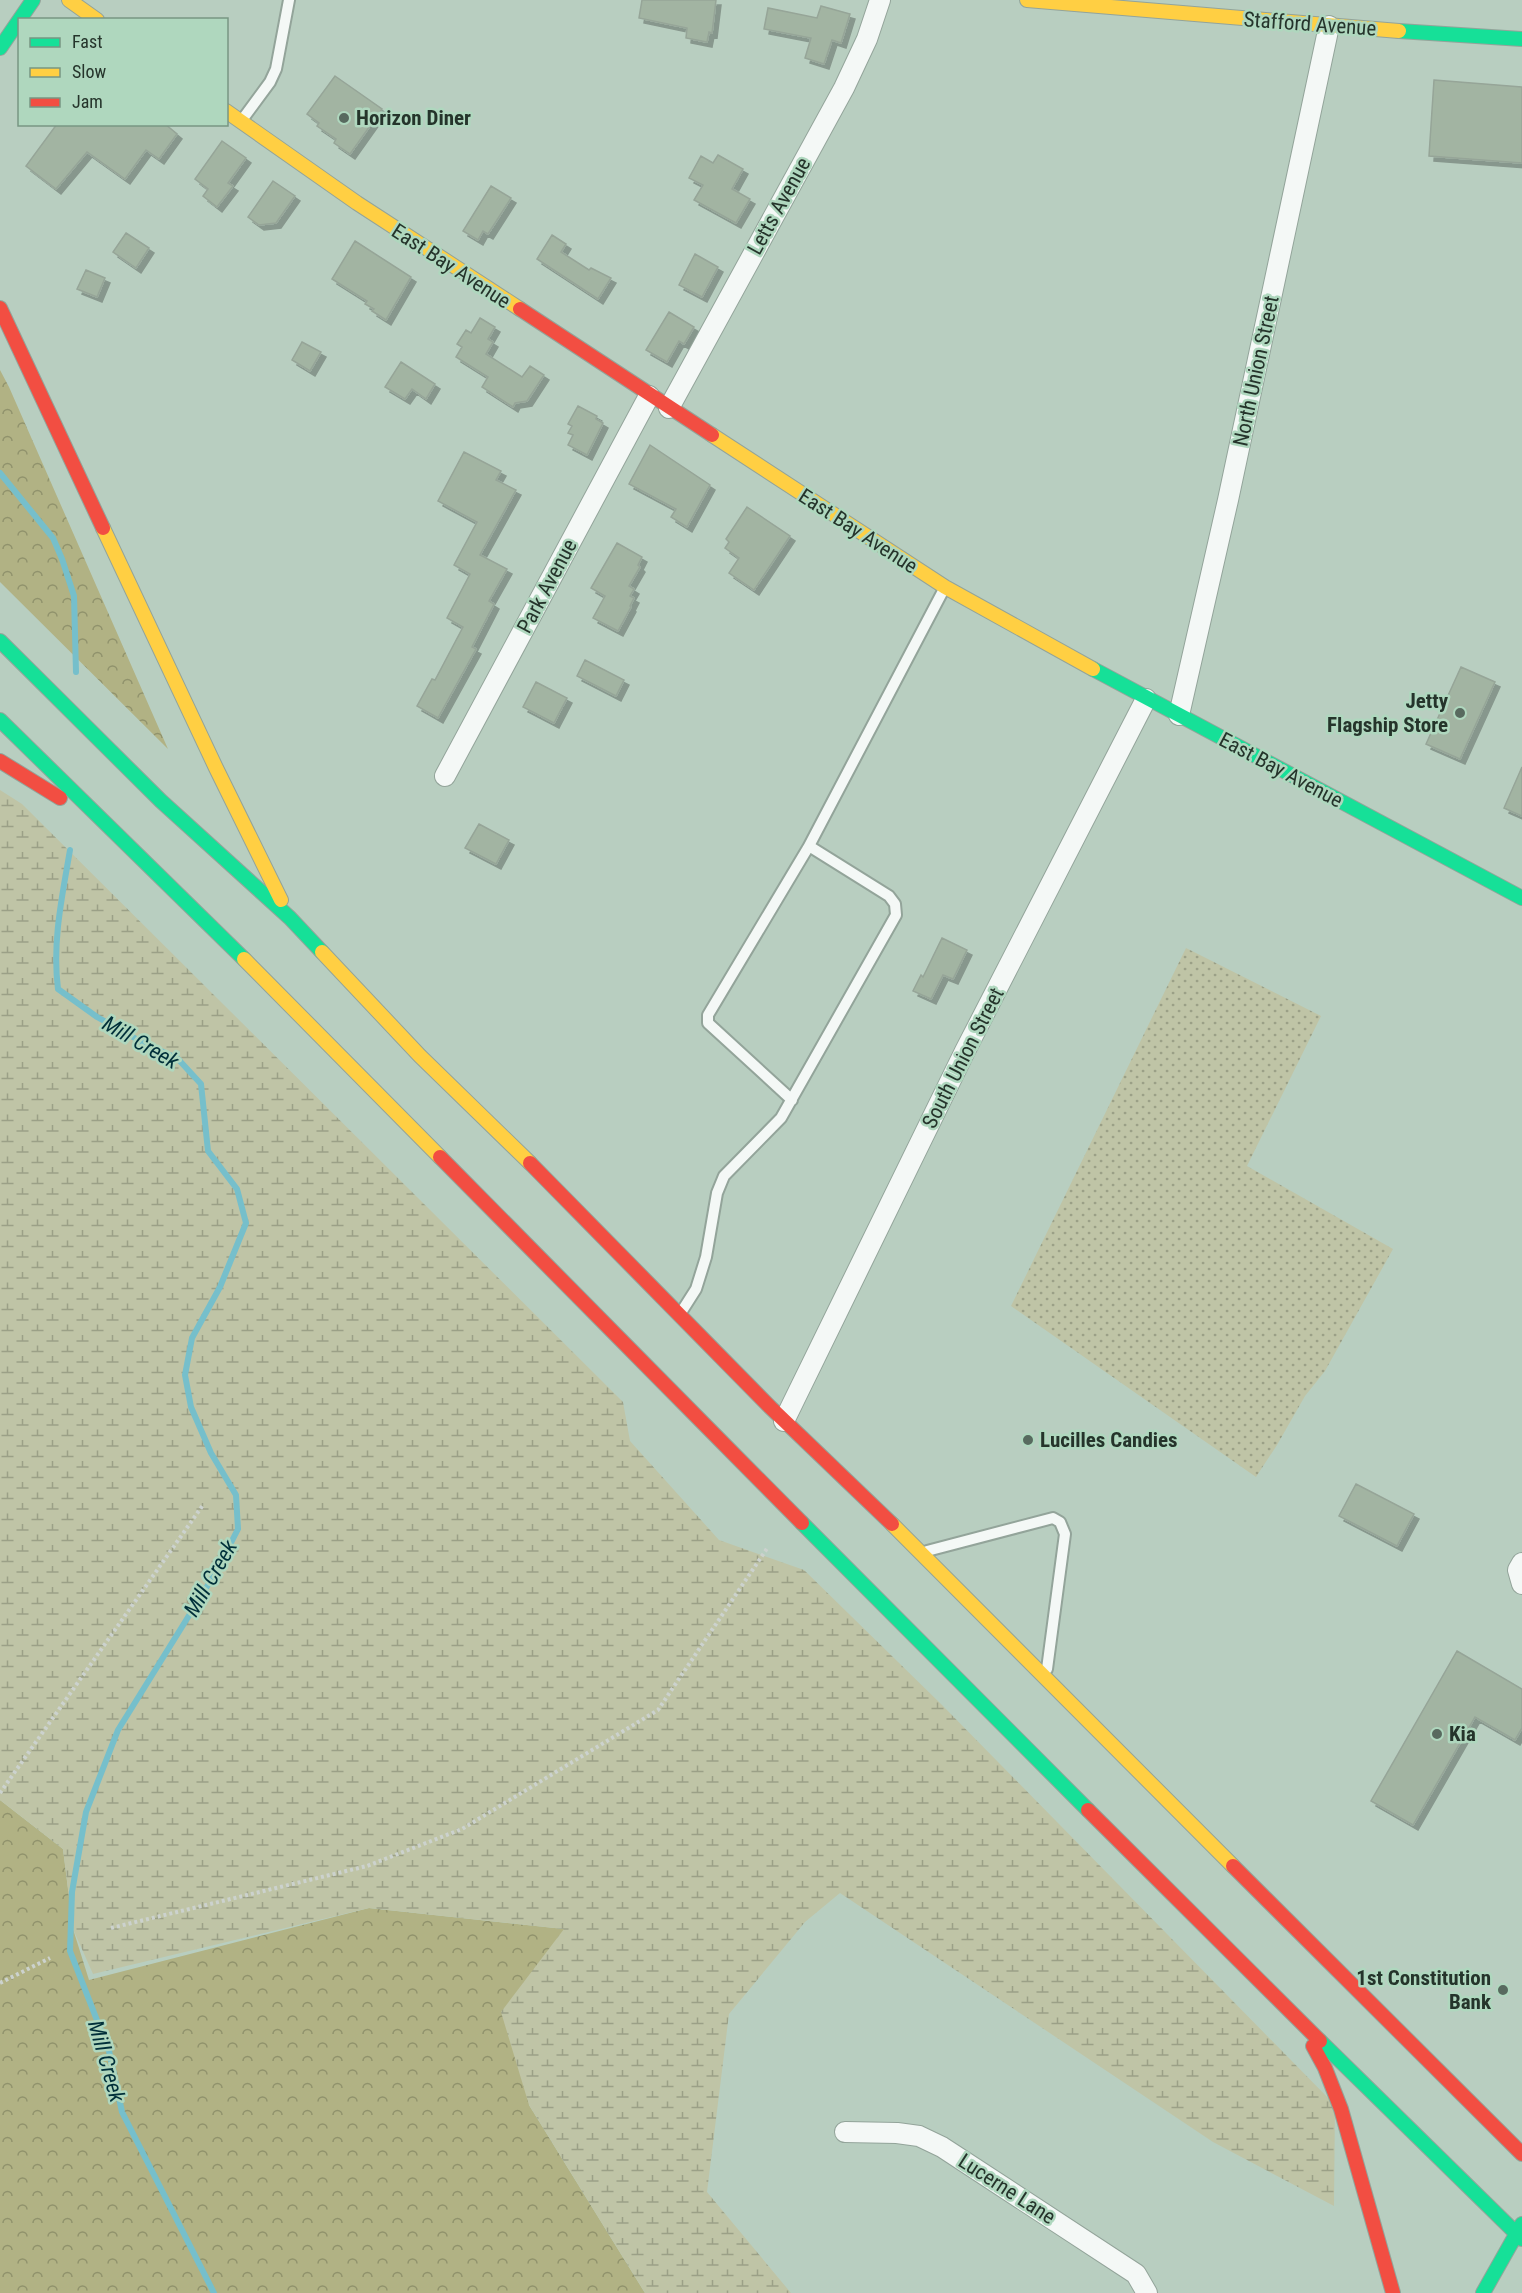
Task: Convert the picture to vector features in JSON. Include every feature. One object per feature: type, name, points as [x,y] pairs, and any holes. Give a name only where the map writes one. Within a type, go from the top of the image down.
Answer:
[{"type":"main road","points":[[21,18],[33,0]]},
{"type":"main road","points":[[69,0],[94,18]]},
{"type":"main road","name":"Stafford Avenue","points":[[1027,0],[1329,26],[1522,39]]},
{"type":"main road","points":[[0,48],[18,22]]},
{"type":"main road","name":"East Bay Avenue","points":[[228,112],[357,203],[649,396],[945,587],[1146,699],[1522,898]]},
{"type":"main road","points":[[0,308],[216,768],[290,918]]},
{"type":"main road","points":[[0,641],[161,801],[290,918],[420,1056],[586,1218],[784,1421],[922,1552],[1522,2154]]},
{"type":"main road","points":[[0,720],[274,988],[750,1472],[1303,2025],[1520,2233],[1483,2293]]},
{"type":"main road","points":[[0,762],[112,829]]},
{"type":"main road","points":[[1303,2025],[1325,2068],[1341,2109],[1393,2293]]},
{"type":"street","name":"Letts Avenue","points":[[669,408],[844,88],[867,39],[880,0]]},
{"type":"street","name":"North Union Street","points":[[1179,715],[1228,500],[1329,26]]},
{"type":"street","name":"Park Avenue","points":[[445,776],[649,396]]},
{"type":"street","name":"South Union Street","points":[[784,1421],[965,1052],[1146,699]]},
{"type":"street","name":"Lucerne Lane","points":[[845,2132],[897,2133],[919,2136],[942,2147],[1136,2274],[1147,2293]]},
{"type":"lane","points":[[241,122],[270,82],[276,69],[289,0]]},
{"type":"lane","points":[[792,1100],[708,1023],[708,1015],[809,846],[945,587]]},
{"type":"lane","points":[[680,1314],[696,1289],[706,1257],[717,1193],[724,1176],[781,1118],[896,915],[895,904],[890,896],[809,846]]},
{"type":"lane","points":[[922,1552],[1053,1518],[1060,1522],[1065,1534],[1046,1678]]},
{"type":"path","points":[[0,1792],[203,1505]]},
{"type":"path","points":[[111,1928],[367,1866],[462,1829],[658,1710],[768,1547]]},
{"type":"path","points":[[0,1983],[50,1958]]},
{"type":"green space","points":[[0,370],[9,387],[168,749],[0,582]]},
{"type":"green space","points":[[0,790],[22,804],[623,1402],[630,1441],[719,1540],[804,1570],[942,1705],[1335,2105],[1334,2206],[1213,2142],[840,1893],[805,1922],[729,2014],[707,2192],[791,2293],[645,2293],[529,2105],[501,2012],[564,1929],[369,1908],[93,1974],[73,1929],[63,1849],[0,1800]]},
{"type":"green space","points":[[1186,948],[1321,1016],[1247,1166],[1393,1249],[1325,1371],[1305,1396],[1256,1477],[1011,1306]]},
{"type":"green space","points":[[0,1800],[63,1849],[73,1929],[89,1980],[369,1908],[564,1929],[529,2105],[645,2293],[0,2293]]},
{"type":"building","points":[[642,0],[716,0],[712,33],[709,32],[707,42],[686,38],[687,28],[639,18]]},
{"type":"building","points":[[821,6],[850,14],[841,43],[832,40],[824,64],[805,58],[811,38],[764,29],[768,8],[817,18]]},
{"type":"building","name":"Horizon Diner","points":[[335,76],[382,109],[350,154],[334,143],[336,139],[317,126],[319,123],[307,114]]},
{"type":"building","points":[[1434,80],[1522,87],[1522,163],[1429,156]]},
{"type":"building","points":[[56,126],[167,126],[177,134],[159,159],[146,150],[125,179],[87,152],[56,189],[26,166]]},
{"type":"building","points":[[222,141],[246,158],[228,183],[233,186],[217,207],[203,196],[208,189],[195,179]]},
{"type":"building","points":[[718,155],[743,169],[732,189],[750,199],[736,223],[694,200],[703,185],[689,178],[701,156],[713,163]]},
{"type":"building","points":[[273,181],[295,196],[276,223],[259,225],[248,217]]},
{"type":"building","points":[[491,186],[511,198],[488,234],[483,231],[478,240],[463,231]]},
{"type":"building","points":[[126,233],[149,248],[136,268],[113,252]]},
{"type":"building","points":[[552,235],[566,244],[561,252],[589,270],[591,268],[611,278],[598,299],[537,259]]},
{"type":"building","points":[[355,241],[411,277],[386,320],[365,304],[367,301],[332,279]]},
{"type":"building","points":[[695,254],[718,267],[702,297],[679,285]]},
{"type":"building","points":[[86,270],[105,278],[97,297],[77,289]]},
{"type":"building","points":[[669,312],[694,327],[684,344],[679,341],[667,362],[646,350]]},
{"type":"building","points":[[480,318],[495,327],[488,339],[493,342],[486,354],[522,377],[530,366],[544,375],[527,401],[515,403],[513,407],[482,387],[488,377],[456,357],[462,347],[457,344],[466,330],[471,333]]},
{"type":"building","points":[[302,342],[321,352],[310,371],[292,360]]},
{"type":"building","points":[[401,362],[435,384],[426,399],[412,389],[405,399],[385,387]]},
{"type":"building","points":[[578,406],[597,416],[596,419],[603,423],[587,455],[568,445],[573,435],[568,433],[572,426],[568,424]]},
{"type":"building","points":[[650,445],[710,485],[687,527],[671,517],[676,509],[629,484]]},
{"type":"building","points":[[464,452],[501,471],[496,480],[516,490],[480,555],[507,569],[489,601],[494,604],[472,647],[476,649],[438,718],[417,706],[432,679],[435,680],[463,627],[447,618],[470,574],[454,565],[477,522],[438,501]]},
{"type":"building","points":[[747,507],[790,536],[754,590],[729,573],[739,558],[725,548],[729,542],[726,539]]},
{"type":"building","points":[[617,543],[642,557],[638,565],[640,567],[629,586],[634,589],[630,596],[634,598],[618,631],[593,618],[605,596],[591,588]]},
{"type":"building","points":[[585,660],[624,680],[616,696],[577,676]]},
{"type":"building","name":"Jetty Flagship Store","points":[[1461,667],[1495,682],[1460,759],[1426,744]]},
{"type":"building","points":[[536,682],[567,698],[554,723],[523,707]]},
{"type":"building","points":[[1522,767],[1522,816],[1504,808]]},
{"type":"building","points":[[479,824],[509,840],[496,864],[465,848]]},
{"type":"building","points":[[942,938],[967,950],[953,979],[943,975],[931,999],[913,991],[921,975],[923,977]]},
{"type":"building","points":[[1356,1484],[1414,1514],[1397,1546],[1339,1516]]},
{"type":"building","name":"Kia","points":[[1457,1651],[1522,1689],[1522,1728],[1515,1740],[1475,1717],[1413,1825],[1371,1801]]},
{"type":"waterway","name":"Mill Creek","points":[[0,473],[53,538],[62,559],[74,596],[76,672]]},
{"type":"waterway","name":"Mill Creek","points":[[70,850],[57,937],[58,989],[97,1017],[178,1059],[201,1084],[208,1151],[237,1189],[246,1223],[220,1287],[192,1338],[185,1375],[191,1407],[211,1453],[236,1495],[238,1529],[216,1572],[118,1730],[86,1812],[72,1892],[70,1951],[109,2051],[122,2112],[214,2293]]},
{"type":"traffic: fast","points":[[21,18],[33,0]]},
{"type":"traffic: fast","points":[[0,48],[18,22]]},
{"type":"traffic: fast","points":[[1399,31],[1522,39]]},
{"type":"traffic: fast","points":[[0,641],[161,801],[290,918],[322,952]]},
{"type":"traffic: fast","points":[[1093,669],[1522,898]]},
{"type":"traffic: fast","points":[[0,720],[244,959]]},
{"type":"traffic: fast","points":[[802,1523],[1088,1810]]},
{"type":"traffic: fast","points":[[1320,2041],[1522,2239]]},
{"type":"traffic: fast","points":[[1483,2293],[1522,2224]]},
{"type":"traffic: slow","points":[[69,0],[94,18]]},
{"type":"traffic: slow","points":[[1027,0],[1399,31]]},
{"type":"traffic: slow","points":[[228,112],[357,203],[520,309]]},
{"type":"traffic: slow","points":[[712,435],[945,587],[1093,669]]},
{"type":"traffic: slow","points":[[103,528],[281,900]]},
{"type":"traffic: slow","points":[[322,952],[420,1056],[530,1163]]},
{"type":"traffic: slow","points":[[244,959],[440,1157]]},
{"type":"traffic: slow","points":[[892,1524],[1233,1866]]},
{"type":"traffic: jam","points":[[0,308],[103,528]]},
{"type":"traffic: jam","points":[[520,309],[712,435]]},
{"type":"traffic: jam","points":[[0,761],[60,798]]},
{"type":"traffic: jam","points":[[440,1157],[802,1523]]},
{"type":"traffic: jam","points":[[530,1163],[770,1407],[892,1524]]},
{"type":"traffic: jam","points":[[1088,1810],[1320,2041]]},
{"type":"traffic: jam","points":[[1233,1866],[1522,2154]]},
{"type":"traffic: jam","points":[[1313,2046],[1325,2068],[1341,2109],[1393,2293]]},
{"type":"place","name":"Horizon Diner","points":[[344,118]]},
{"type":"place","name":"Jetty Flagship Store","points":[[1460,713]]},
{"type":"place","name":"Lucilles Candies","points":[[1028,1440]]},
{"type":"place","name":"Kia","points":[[1437,1734]]},
{"type":"place","name":"1st Constitution Bank","points":[[1503,1990]]}]
